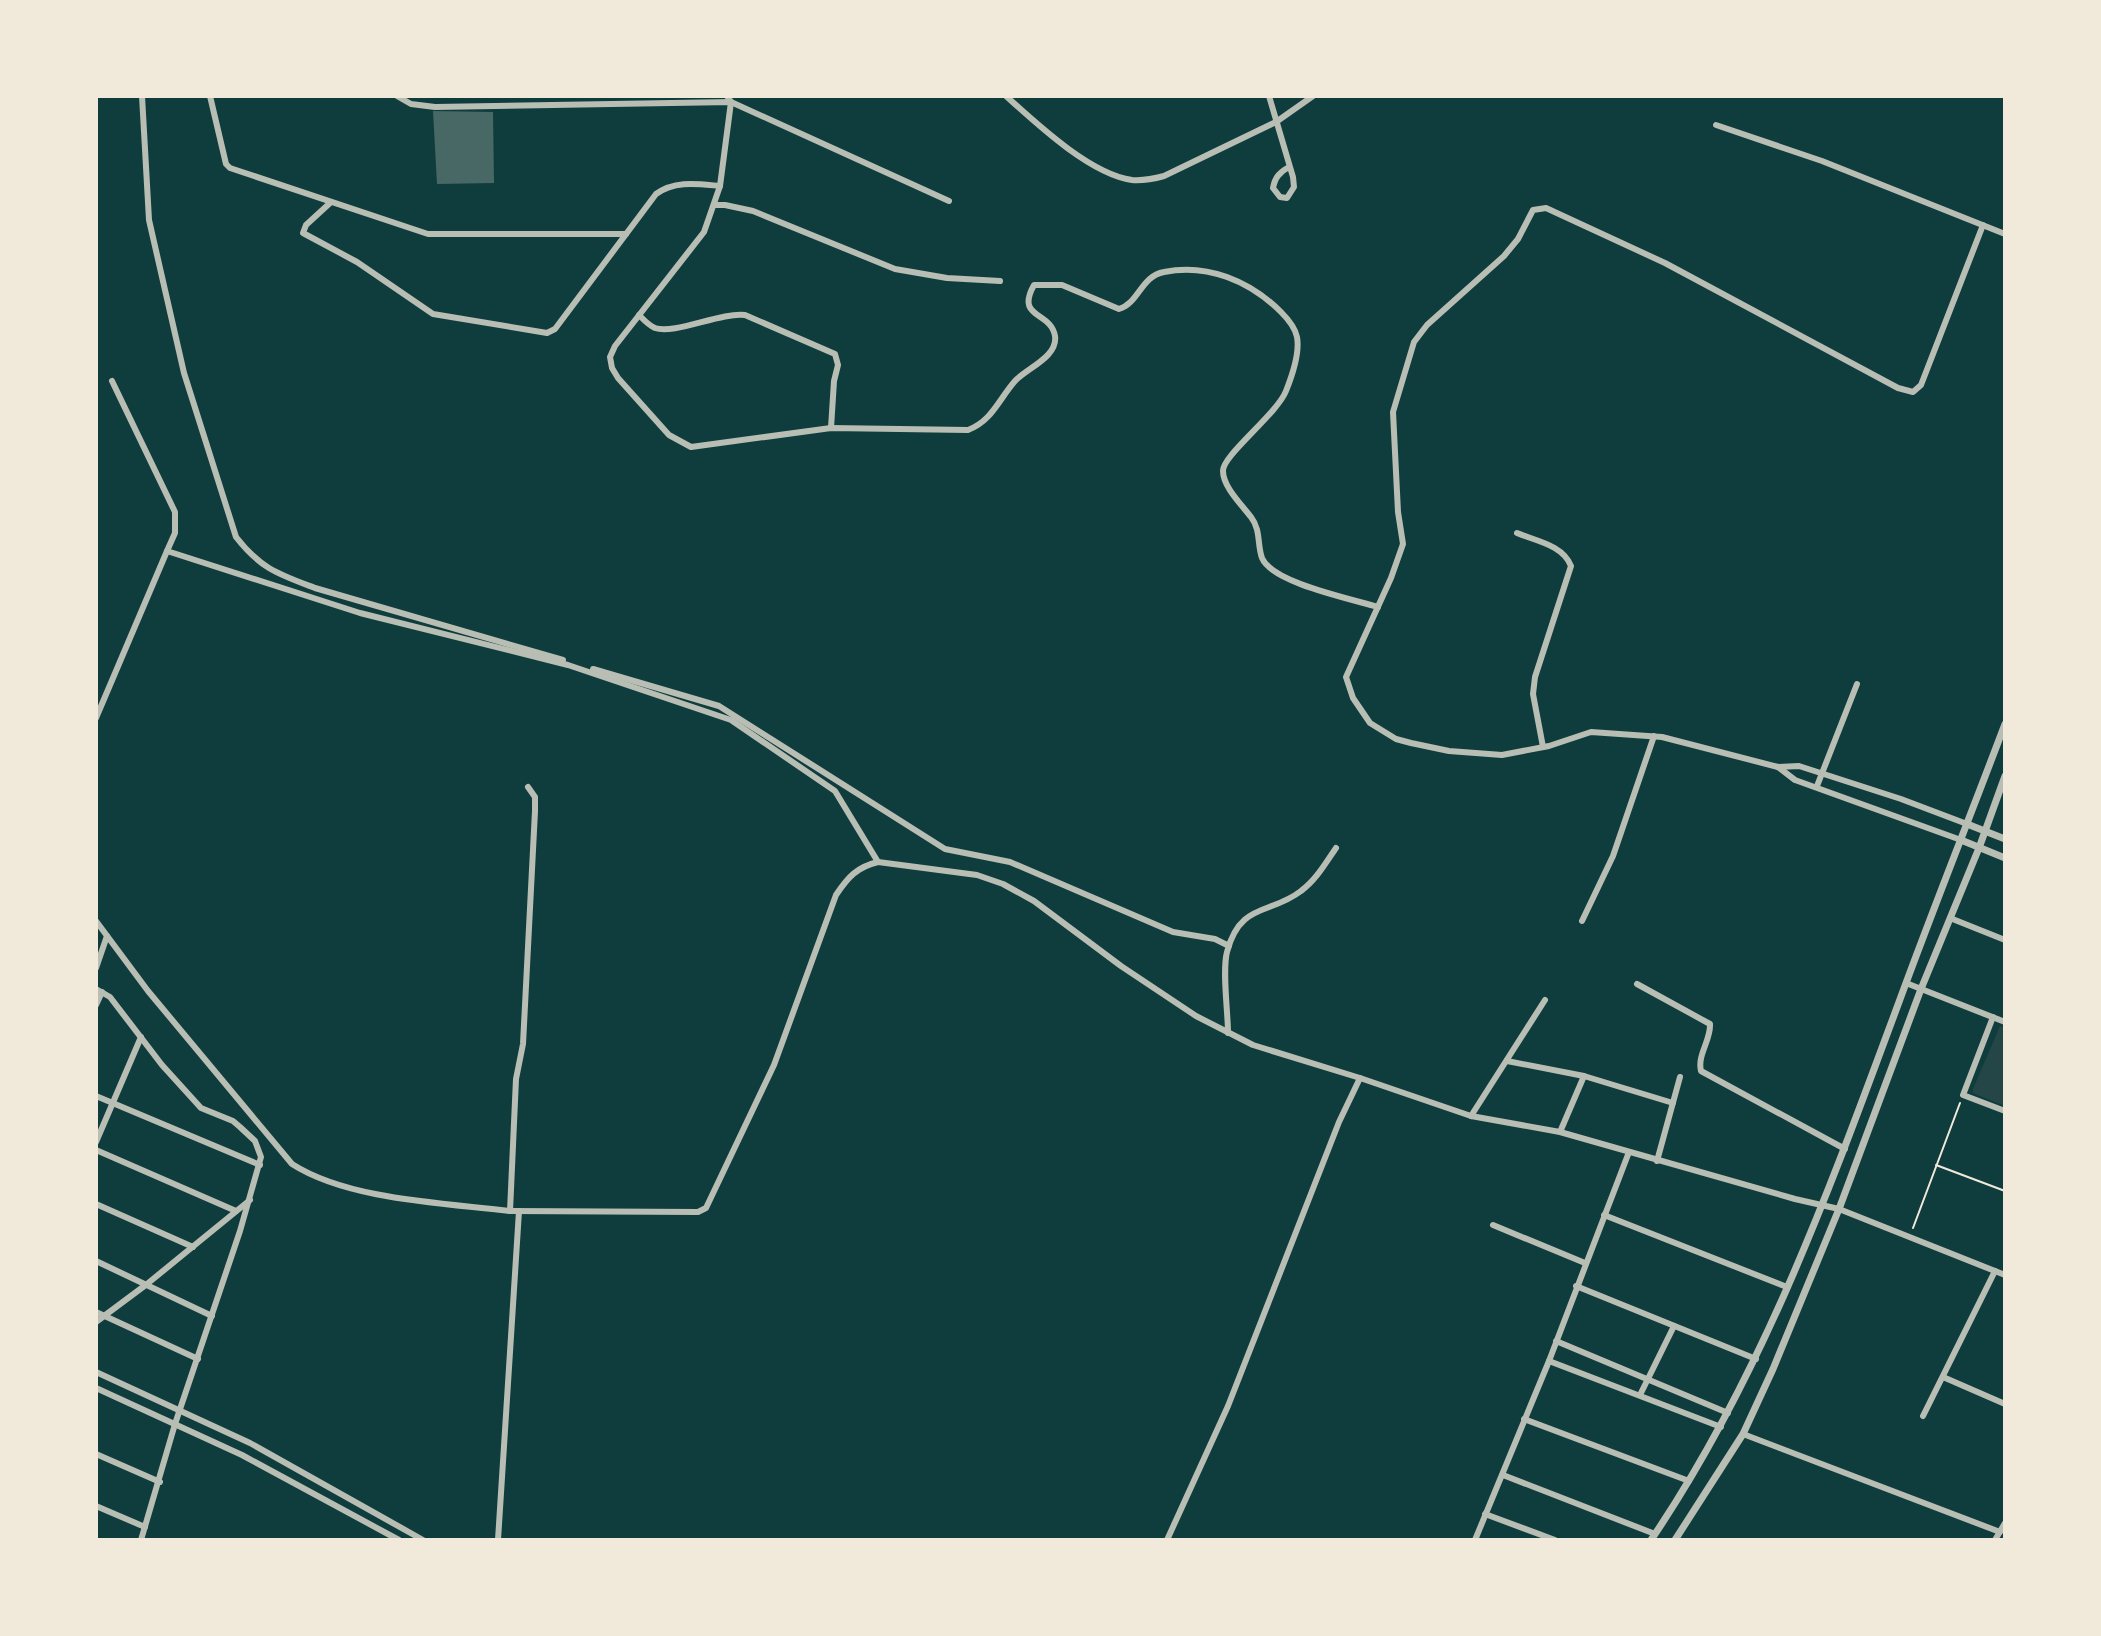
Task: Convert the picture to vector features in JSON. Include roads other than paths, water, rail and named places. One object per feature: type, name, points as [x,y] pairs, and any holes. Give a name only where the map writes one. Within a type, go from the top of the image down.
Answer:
[{"type":"street","points":[[142,96],[149,220],[184,373],[236,537],[253,559],[276,574],[315,588],[719,706],[945,849],[1010,862],[1173,932],[1215,939],[1229,946]]},
{"type":"street","points":[[210,96],[226,164],[230,168],[330,203],[442,236],[626,234]]},
{"type":"street","points":[[397,96],[411,104],[435,107],[729,99],[949,201]]},
{"type":"street","points":[[1006,96],[1082,158],[1110,174],[1147,181],[1164,176],[1276,122],[1313,96]]},
{"type":"street","points":[[1269,96],[1289,167],[1294,187],[1287,198],[1280,197],[1273,188],[1274,182],[1289,167]]},
{"type":"street","points":[[729,99],[720,186],[704,232],[615,346],[610,357],[612,368],[669,435],[691,447],[831,428],[959,431],[976,427],[995,411],[1016,380],[1046,356],[1053,345],[1055,336],[1052,329],[1030,308],[1028,296],[1034,285],[1062,285],[1119,309],[1129,305],[1142,285],[1160,272],[1201,271],[1232,278],[1259,294],[1286,317],[1293,327],[1297,345],[1285,394],[1274,411],[1227,460],[1223,473],[1226,481],[1254,521],[1262,557],[1268,567],[1288,579],[1378,607]]},
{"type":"street","points":[[1716,125],[1822,161],[2005,234]]},
{"type":"street","points":[[330,203],[306,225],[303,233],[357,262],[433,314],[547,333],[555,329],[648,203],[663,189],[687,184],[720,186]]},
{"type":"street","points":[[715,205],[753,211],[895,269],[947,278],[1000,281]]},
{"type":"street","points":[[1983,225],[1921,385],[1913,392],[1898,388],[1665,263],[1540,207],[1533,210],[1518,239],[1504,256],[1427,325],[1414,342],[1394,402],[1398,512],[1403,544],[1346,677],[1353,698],[1370,723],[1396,739],[1461,753],[1502,755],[1543,747],[1591,732],[1675,739],[1778,767],[1799,766],[2005,839]]},
{"type":"street","points":[[639,315],[648,324],[662,329],[745,315],[835,354],[838,365],[831,428]]},
{"type":"street","points":[[96,718],[175,533],[173,506],[112,381]]},
{"type":"street","points":[[1517,533],[1560,550],[1571,566],[1534,686],[1536,719],[1543,747]]},
{"type":"street","points":[[167,551],[360,613],[595,673],[731,720],[835,791],[878,862]]},
{"type":"street","points":[[1817,786],[1857,684]]},
{"type":"street","points":[[1503,1475],[1653,1537],[1721,1427],[1756,1359],[1845,1149],[2005,724]]},
{"type":"street","points":[[1582,921],[1613,856],[1654,736]]},
{"type":"street","points":[[1778,767],[1795,780],[2005,858]]},
{"type":"street","points":[[1675,1540],[1743,1434],[1773,1369],[1839,1209],[2005,776]]},
{"type":"street","points":[[510,1211],[516,1079],[523,1044],[535,811],[535,797],[528,787]]},
{"type":"street","points":[[1228,1033],[1226,954],[1243,920],[1257,910],[1298,893],[1316,877],[1336,848]]},
{"type":"street","points":[[96,921],[148,991],[292,1164],[309,1175],[327,1181],[400,1198],[510,1211],[698,1212],[706,1208],[774,1065],[836,895],[848,877],[862,866],[878,862],[977,875],[1017,891],[1196,1016],[1253,1045],[1471,1116],[1560,1132],[1839,1209],[2005,1275]]},
{"type":"street","points":[[1950,918],[2005,940]]},
{"type":"street","points":[[96,968],[107,936]]},
{"type":"street","points":[[1906,983],[2005,1022]]},
{"type":"street","points":[[1637,984],[1710,1024],[1711,1030],[1700,1061],[1701,1071],[1845,1149]]},
{"type":"street","points":[[96,1005],[99,990],[110,997],[162,1065],[201,1108],[233,1121],[255,1141],[260,1150],[260,1165],[250,1200],[175,1424],[141,1540]]},
{"type":"street","points":[[1471,1116],[1545,1000]]},
{"type":"street","points":[[1993,1017],[1963,1095],[2005,1111]]},
{"type":"street","points":[[96,1142],[141,1037]]},
{"type":"street","points":[[1507,1061],[1584,1076],[1673,1103]]},
{"type":"street","points":[[1560,1132],[1584,1076]]},
{"type":"street","points":[[1657,1161],[1680,1077]]},
{"type":"street","points":[[1167,1540],[1228,1406],[1317,1175],[1360,1078]]},
{"type":"street","points":[[96,1096],[260,1165]]},
{"type":"street","points":[[96,1150],[236,1211]]},
{"type":"street","points":[[1475,1540],[1549,1361],[1629,1152]]},
{"type":"street","points":[[96,1322],[250,1200]]},
{"type":"street","points":[[96,1204],[193,1247]]},
{"type":"street","points":[[498,1540],[519,1211]]},
{"type":"street","points":[[1604,1215],[1787,1287]]},
{"type":"street","points":[[1493,1225],[1585,1263]]},
{"type":"street","points":[[96,1261],[212,1316]]},
{"type":"street","points":[[1923,1416],[1995,1271]]},
{"type":"street","points":[[1576,1286],[1756,1359]]},
{"type":"street","points":[[96,1312],[198,1359]]},
{"type":"street","points":[[1640,1395],[1674,1326]]},
{"type":"street","points":[[1556,1341],[1728,1413]]},
{"type":"street","points":[[1549,1361],[1721,1427]]},
{"type":"street","points":[[96,1372],[250,1443],[423,1540]]},
{"type":"street","points":[[1943,1377],[2005,1404]]},
{"type":"street","points":[[96,1388],[242,1455],[399,1540]]},
{"type":"street","points":[[1524,1419],[1689,1481]]},
{"type":"street","points":[[1743,1434],[2000,1532]]},
{"type":"street","points":[[96,1454],[160,1482]]},
{"type":"street","points":[[96,1506],[145,1527]]},
{"type":"street","points":[[1485,1514],[1555,1540]]},
{"type":"street","points":[[1995,1540],[2005,1523]]}]
